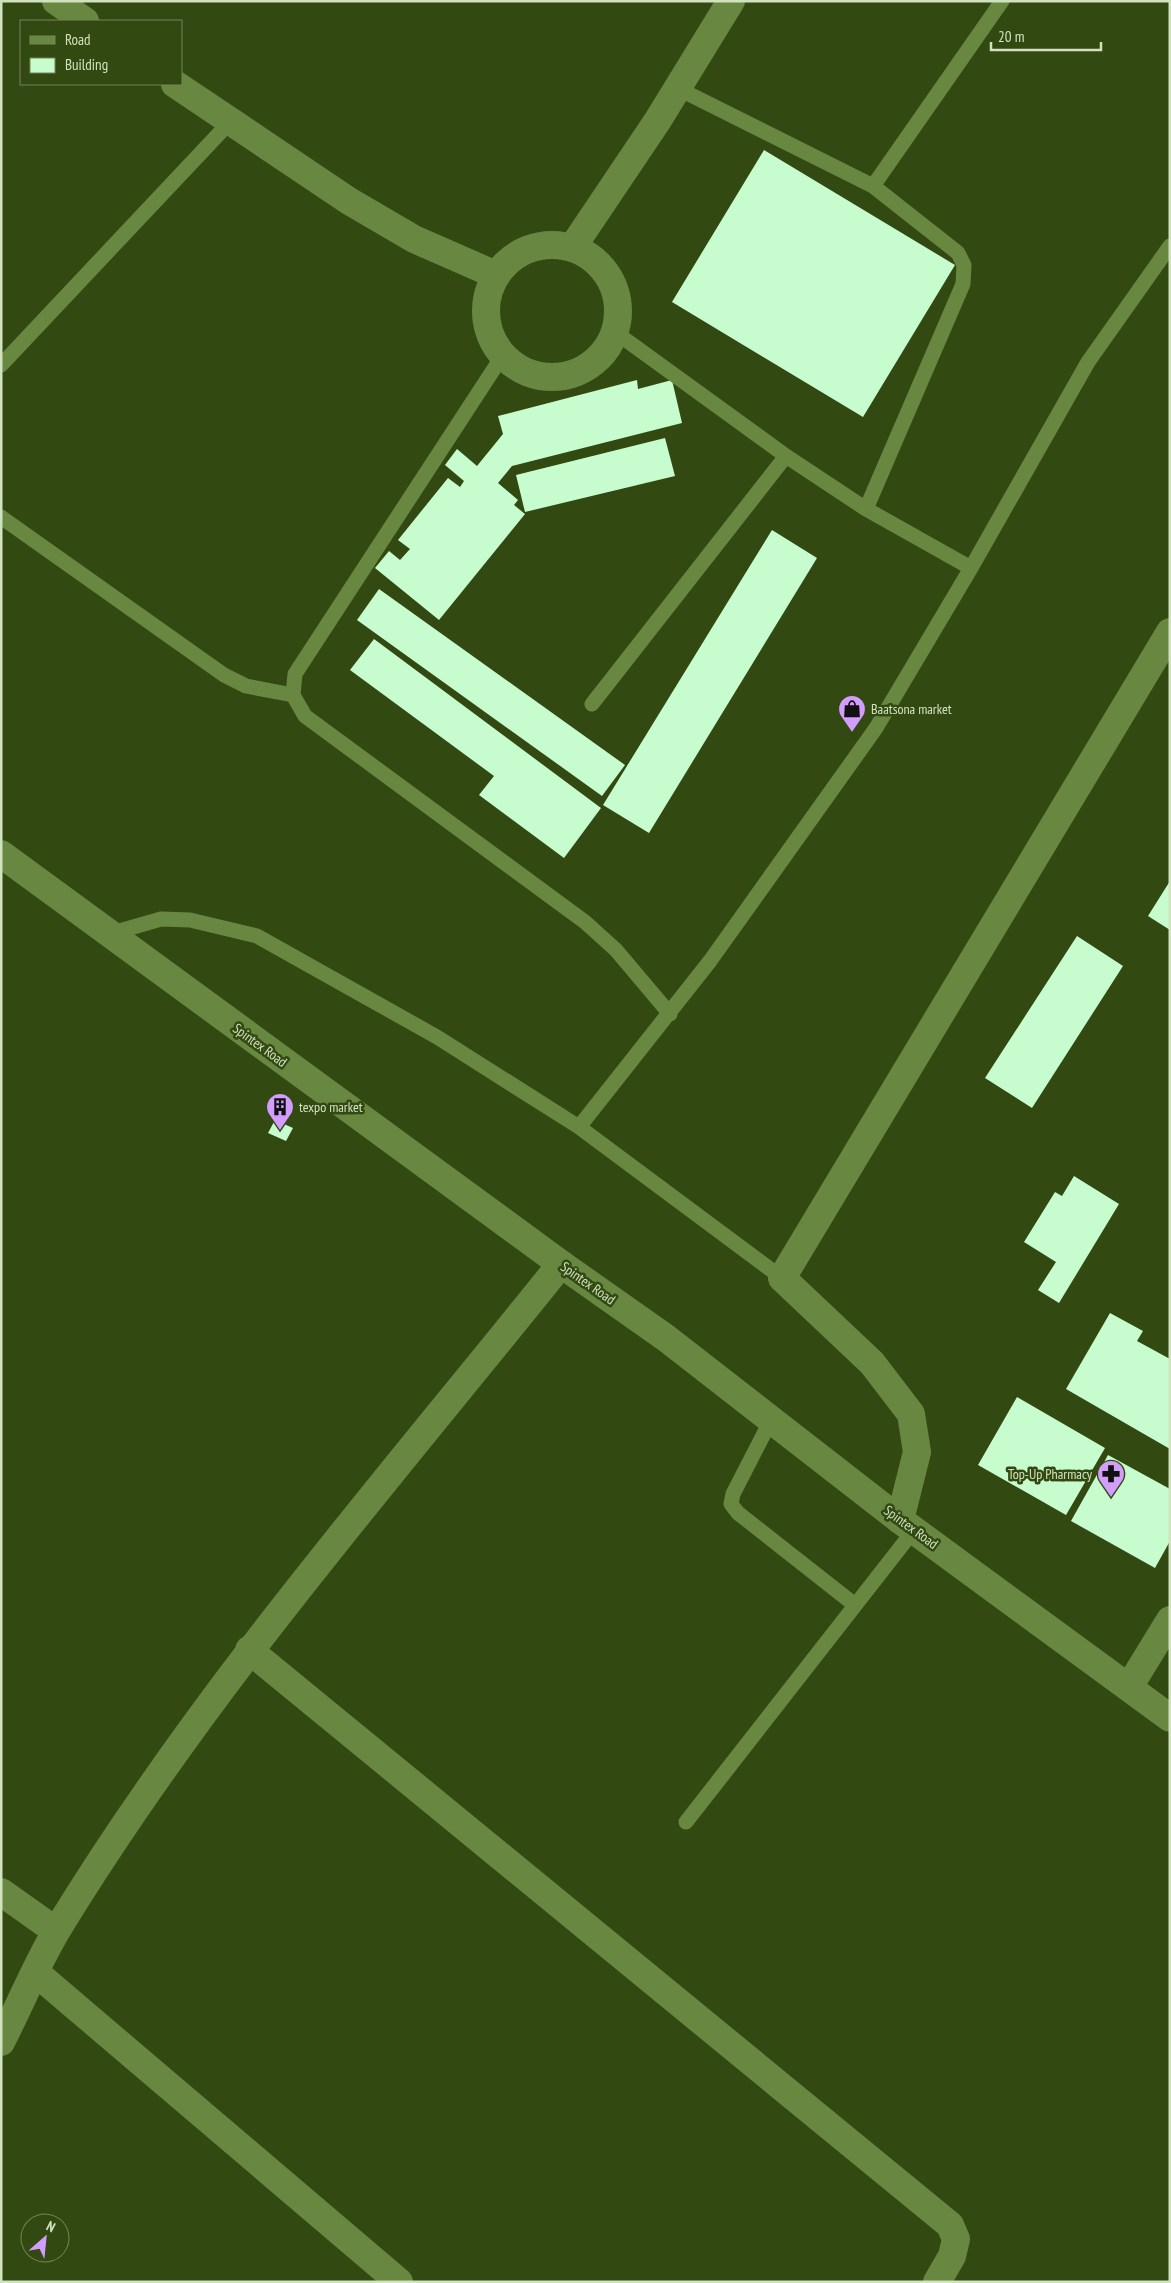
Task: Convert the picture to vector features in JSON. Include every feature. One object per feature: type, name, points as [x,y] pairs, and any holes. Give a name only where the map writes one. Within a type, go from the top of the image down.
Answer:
[{"type":"street","points":[[56,1],[84,20]]},
{"type":"street","points":[[572,248],[677,88],[731,1]]},
{"type":"street","points":[[176,85],[349,201],[414,239],[496,275]]},
{"type":"street","points":[[555,245],[572,248],[588,255],[601,267],[611,281],[617,298],[618,314],[615,332],[597,360],[582,370],[566,375],[548,377],[532,374],[516,366],[503,355],[493,341],[486,316],[488,290],[496,275],[507,261],[530,249],[555,245]]},
{"type":"street","points":[[907,1525],[917,1452],[911,1414],[872,1363],[782,1278],[1170,632]]},
{"type":"street","name":"Spintex Road","points":[[1,854],[561,1264],[666,1338],[907,1525],[1129,1686],[1170,1718]]},
{"type":"street","points":[[1,2042],[56,1931],[169,1759],[249,1650],[561,1264]]},
{"type":"street","points":[[1129,1686],[1170,1620]]},
{"type":"street","points":[[249,1650],[950,2225],[956,2239],[952,2256],[937,2282]]},
{"type":"street","points":[[1,1892],[56,1931]]},
{"type":"street","points":[[35,1972],[399,2282]]},
{"type":"lane","points":[[873,186],[1002,1]]},
{"type":"lane","points":[[677,88],[873,186],[958,253],[964,265],[963,284],[866,510]]},
{"type":"lane","points":[[1,366],[230,122]]},
{"type":"lane","points":[[579,1127],[710,961],[876,728],[971,568],[1088,362],[1170,246]]},
{"type":"lane","points":[[615,332],[786,456],[866,510],[971,568]]},
{"type":"lane","points":[[503,355],[295,674],[293,695],[305,716],[585,922],[616,950],[670,1014]]},
{"type":"lane","points":[[592,704],[786,456]]},
{"type":"lane","points":[[1,517],[224,675],[246,686],[293,695]]},
{"type":"lane","points":[[110,934],[161,919],[190,920],[257,936],[437,1037],[579,1127],[782,1278]]},
{"type":"lane","points":[[771,1420],[733,1494],[731,1504],[738,1513],[855,1605]]},
{"type":"lane","points":[[686,1822],[855,1605],[907,1525]]},
{"type":"building","points":[[764,150],[955,265],[863,417],[672,302]]},
{"type":"building","points":[[637,380],[638,389],[672,380],[682,423],[512,466],[498,483],[518,500],[514,505],[525,514],[439,620],[375,568],[389,551],[400,560],[410,549],[398,540],[448,478],[460,487],[464,481],[445,465],[457,449],[477,466],[503,434],[498,416]]},
{"type":"building","points":[[665,438],[675,476],[525,512],[516,475]]},
{"type":"building","points":[[772,530],[817,558],[649,833],[603,805]]},
{"type":"building","points":[[379,589],[625,765],[602,796],[357,620]]},
{"type":"building","points":[[374,639],[601,808],[564,858],[479,795],[494,776],[350,670]]},
{"type":"building","points":[[1170,881],[1170,930],[1148,916]]},
{"type":"building","points":[[1077,936],[1123,966],[1032,1108],[985,1078]]},
{"type":"building","name":"texpo market","points":[[275,1120],[293,1128],[286,1141],[268,1133]]},
{"type":"building","points":[[1074,1176],[1119,1204],[1059,1303],[1038,1290],[1056,1262],[1024,1242],[1055,1192],[1062,1196]]},
{"type":"building","points":[[1110,1313],[1143,1331],[1137,1341],[1170,1359],[1170,1449],[1066,1389]]},
{"type":"building","points":[[1017,1397],[1105,1448],[1066,1515],[978,1465]]},
{"type":"building","points":[[1108,1455],[1170,1489],[1170,1541],[1155,1568],[1071,1521]]},
{"type":"place","name":"Baatsona market","points":[[852,733]]},
{"type":"place","name":"texpo market","points":[[280,1131]]},
{"type":"place","name":"Top-Up Pharmacy","points":[[1111,1498]]}]
